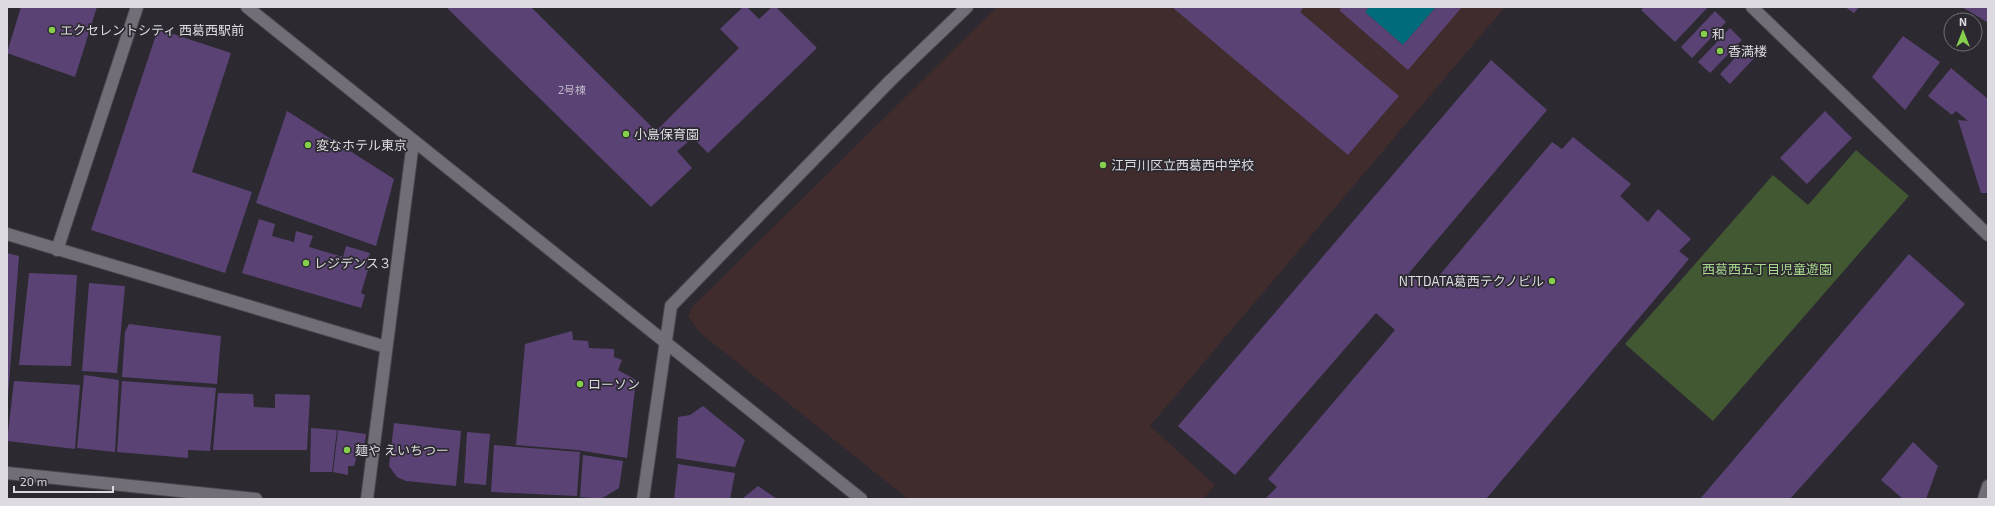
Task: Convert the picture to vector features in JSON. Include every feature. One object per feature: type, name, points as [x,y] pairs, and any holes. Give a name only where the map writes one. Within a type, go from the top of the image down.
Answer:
[{"type":"street","points":[[58,250],[137,7]]},
{"type":"street","points":[[247,7],[313,59],[413,142],[861,499]]},
{"type":"street","points":[[643,499],[667,344],[671,306],[890,81],[967,7]]},
{"type":"street","points":[[1752,7],[1988,235]]},
{"type":"street","points":[[367,499],[413,142]]},
{"type":"street","points":[[7,234],[386,347]]},
{"type":"street","points":[[7,473],[256,499]]},
{"type":"street","points":[[1984,499],[1988,486]]},
{"type":"shaded area","name":"江戸川区立西葛西中学校","points":[[997,7],[1505,7],[1150,426],[1215,485],[1203,499],[908,499],[699,332],[688,316],[692,307]]},
{"type":"green space","name":"西葛西五丁目児童遊園","points":[[1856,150],[1909,196],[1713,421],[1625,344],[1773,175],[1808,205]]},
{"type":"water","points":[[1369,7],[1436,7],[1403,45],[1365,12]]},
{"type":"building","name":"エクセレントシティ 西葛西駅前","points":[[21,7],[97,7],[75,77],[7,53]]},
{"type":"building","points":[[446,7],[531,7],[656,131],[739,48],[720,29],[743,7],[747,7],[759,19],[772,7],[776,7],[817,48],[708,153],[693,138],[677,151],[692,168],[651,207]]},
{"type":"building","points":[[1172,7],[1304,7],[1300,12],[1399,96],[1348,155]]},
{"type":"building","points":[[1342,7],[1369,7],[1365,12],[1403,45],[1436,7],[1462,7],[1408,70],[1339,10]]},
{"type":"building","points":[[1644,7],[1708,7],[1675,42],[1641,10]]},
{"type":"building","points":[[1845,7],[1859,7],[1854,13]]},
{"type":"building","points":[[1962,7],[1988,7],[1988,23],[1983,20],[1983,12],[1970,12]]},
{"type":"building","name":"和","points":[[1715,11],[1726,22],[1692,58],[1681,47]]},
{"type":"building","name":"香満楼","points":[[1730,28],[1742,40],[1710,73],[1698,62]]},
{"type":"building","points":[[158,29],[231,53],[192,172],[252,192],[225,273],[91,230]]},
{"type":"building","points":[[1903,36],[1940,62],[1905,110],[1872,77]]},
{"type":"building","points":[[1747,45],[1757,55],[1730,84],[1720,74]]},
{"type":"building","name":"NTTDATA葛西テクノビル","points":[[1491,60],[1547,110],[1409,273],[1427,290],[1552,142],[1562,149],[1573,137],[1631,184],[1620,196],[1648,222],[1658,209],[1691,239],[1679,251],[1689,259],[1486,499],[1265,499],[1277,487],[1268,479],[1395,330],[1376,313],[1235,475],[1178,426]]},
{"type":"building","points":[[1951,68],[1988,99],[1988,193],[1981,193],[1958,120],[1968,121],[1956,111],[1952,115],[1928,96]]},
{"type":"building","name":"変なホテル東京","points":[[287,111],[394,179],[376,246],[256,203]]},
{"type":"building","points":[[1825,111],[1852,138],[1807,184],[1780,158]]},
{"type":"building","name":"レジデンス３","points":[[259,219],[275,224],[272,236],[294,242],[296,231],[313,236],[309,247],[343,257],[346,246],[370,253],[365,270],[368,270],[361,293],[365,295],[361,308],[242,273]]},
{"type":"building","points":[[7,253],[19,256],[8,396],[7,396]]},
{"type":"building","points":[[1909,254],[1965,304],[1790,499],[1700,499]]},
{"type":"building","points":[[29,273],[77,275],[71,366],[19,365]]},
{"type":"building","points":[[89,283],[125,286],[117,373],[82,371]]},
{"type":"building","points":[[129,324],[221,336],[217,384],[122,377],[125,332]]},
{"type":"building","points":[[572,331],[573,340],[588,341],[589,348],[614,349],[614,357],[622,360],[618,370],[636,380],[627,458],[577,450],[516,445],[525,344]]},
{"type":"building","points":[[84,375],[119,380],[115,452],[77,448]]},
{"type":"building","points":[[14,381],[80,385],[75,449],[7,441]]},
{"type":"building","points":[[122,381],[216,388],[210,451],[188,450],[188,458],[117,452]]},
{"type":"building","points":[[218,393],[253,394],[254,407],[275,408],[275,394],[310,395],[307,450],[213,450]]},
{"type":"building","points":[[703,406],[745,440],[735,467],[676,458],[678,417],[690,415]]},
{"type":"building","points":[[394,423],[461,431],[456,486],[406,481],[397,477],[389,466]]},
{"type":"building","points":[[311,428],[337,430],[332,472],[310,472]]},
{"type":"building","points":[[338,430],[366,434],[363,457],[357,456],[354,466],[348,466],[348,475],[333,472]]},
{"type":"building","points":[[467,432],[490,434],[486,485],[464,483]]},
{"type":"building","points":[[1913,442],[1938,466],[1926,499],[1903,499],[1881,480]]},
{"type":"building","points":[[494,445],[580,452],[577,496],[491,492]]},
{"type":"building","points":[[583,455],[623,461],[619,488],[601,499],[580,497]]},
{"type":"building","points":[[678,464],[735,473],[730,499],[674,499]]},
{"type":"building","points":[[758,486],[777,499],[742,499]]},
{"type":"place","name":"エクセレントシティ 西葛西駅前","points":[[52,30]]},
{"type":"place","name":"和","points":[[1704,34]]},
{"type":"place","name":"香満楼","points":[[1720,51]]},
{"type":"place","name":"小島保育園","points":[[626,134]]},
{"type":"place","name":"変なホテル東京","points":[[308,145]]},
{"type":"place","name":"江戸川区立西葛西中学校","points":[[1103,165]]},
{"type":"place","name":"レジデンス３","points":[[306,263]]},
{"type":"place","name":"NTTDATA葛西テクノビル","points":[[1552,281]]},
{"type":"place","name":"ローソン","points":[[580,384]]},
{"type":"place","name":"麺や えいちつー","points":[[347,450]]}]
